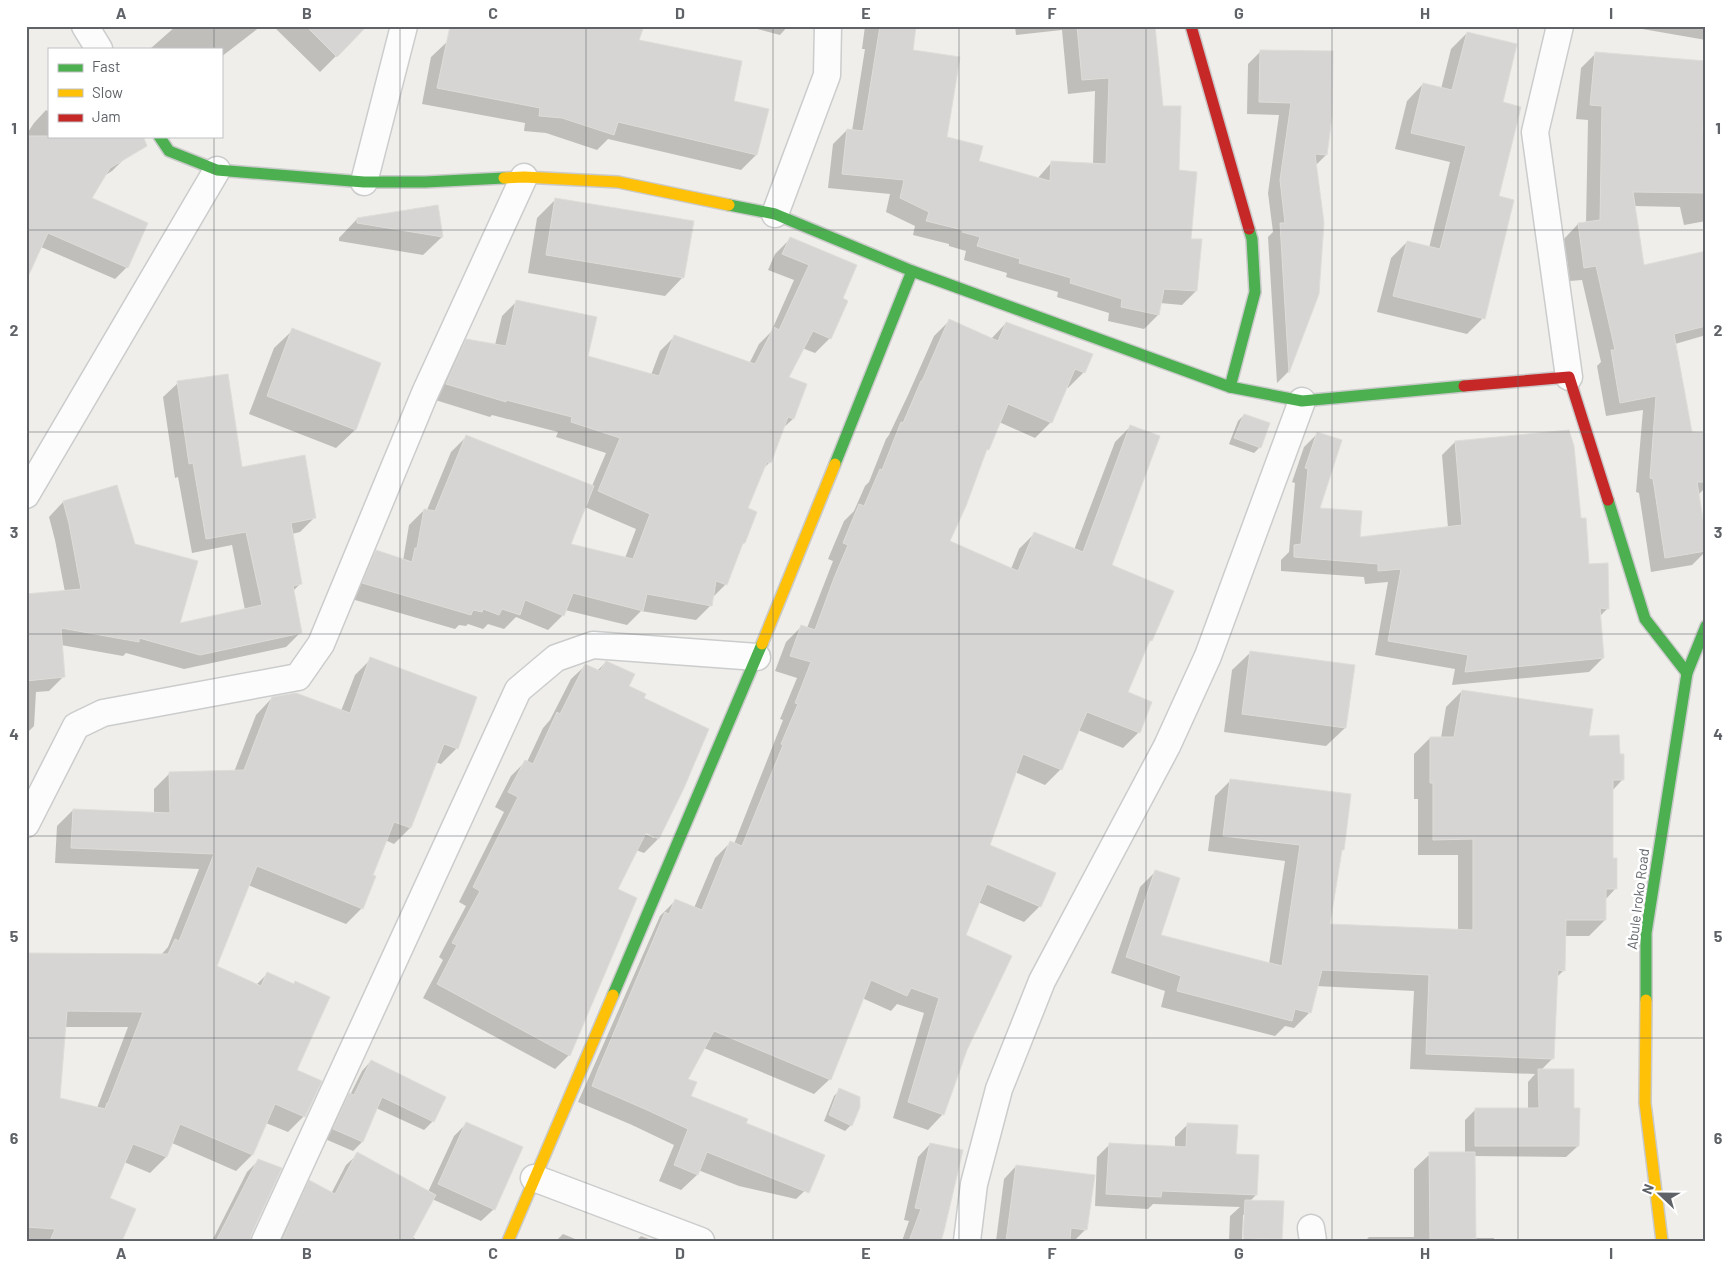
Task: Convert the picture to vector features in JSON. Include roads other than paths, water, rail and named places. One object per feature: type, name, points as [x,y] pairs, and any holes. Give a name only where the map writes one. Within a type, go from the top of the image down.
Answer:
[{"type":"street","points":[[85,26],[98,48]]},
{"type":"street","points":[[364,182],[404,26]]},
{"type":"street","points":[[775,214],[827,75],[828,26]]},
{"type":"street","points":[[1191,26],[1252,239],[1255,292],[1230,387]]},
{"type":"street","points":[[1560,26],[1535,132],[1569,377],[1646,619],[1687,674]]},
{"type":"street","points":[[160,138],[169,151],[217,170],[364,182],[425,182],[524,177],[618,182],[775,214],[912,270],[1230,387],[1302,401],[1569,377]]},
{"type":"street","points":[[26,495],[217,170]]},
{"type":"street","points":[[26,824],[76,726],[103,713],[298,677],[321,644],[425,393],[524,177]]},
{"type":"street","points":[[508,1241],[757,657],[912,270]]},
{"type":"street","points":[[967,1241],[974,1184],[999,1089],[1042,981],[1167,746],[1196,683],[1208,656],[1302,401]]},
{"type":"street","name":"Abule Iroko Road","points":[[1662,1241],[1645,1103],[1646,933],[1687,674],[1706,626]]},
{"type":"street","points":[[265,1241],[518,690],[556,658],[593,645],[757,657]]},
{"type":"street","points":[[534,1178],[701,1241]]}]
